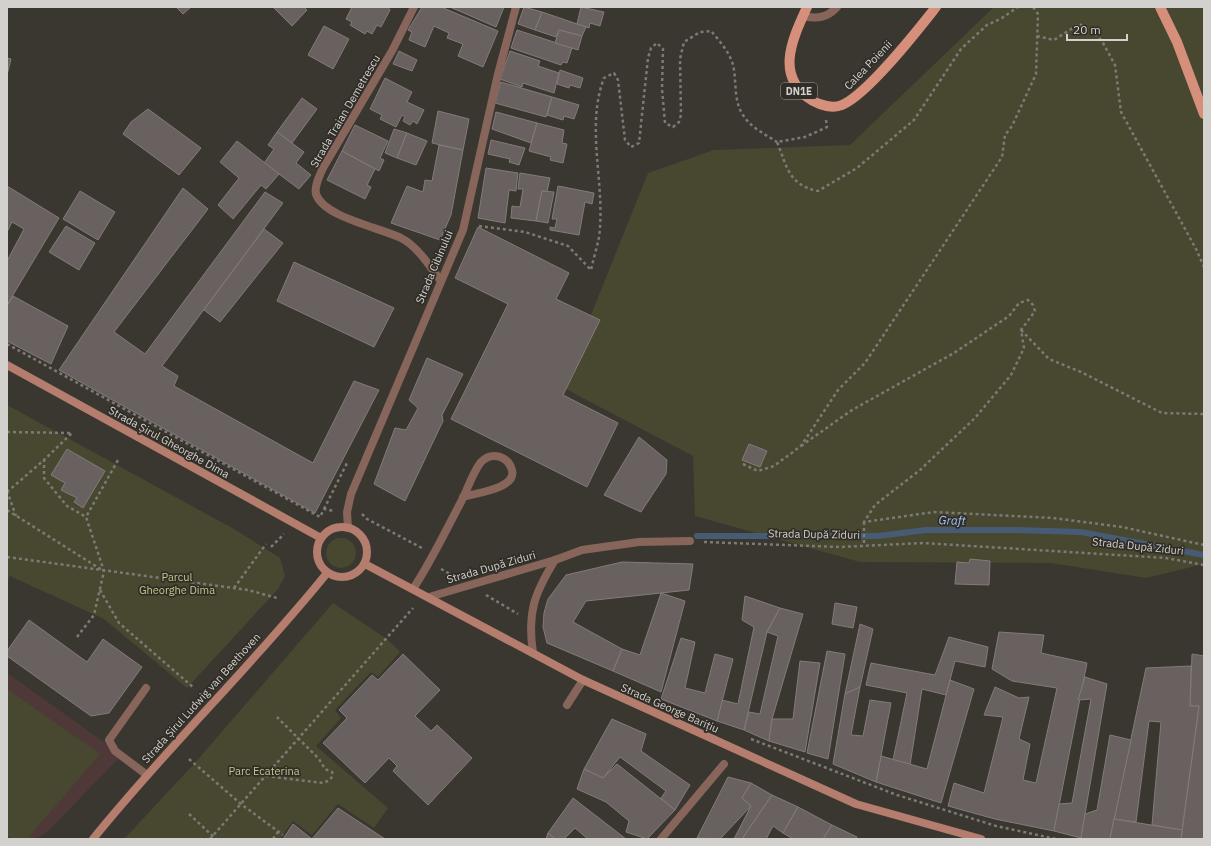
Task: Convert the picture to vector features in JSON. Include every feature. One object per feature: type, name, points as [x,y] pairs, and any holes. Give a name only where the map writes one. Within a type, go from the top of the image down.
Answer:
[{"type":"main road","name":"Calea Poienii","points":[[825,106],[840,106],[854,98],[907,42],[936,7]]},
{"type":"main road","points":[[1160,7],[1177,42],[1204,114]]},
{"type":"main road","name":"DN1E","points":[[805,12],[789,56],[792,81],[801,93],[814,102],[825,106]]},
{"type":"street","name":"Strada Traian Demetrescu","points":[[414,7],[392,51],[324,168],[318,180],[316,193],[320,204],[332,211],[402,238],[413,246],[440,280]]},
{"type":"street","name":"Strada Cibinului","points":[[348,528],[347,512],[351,494],[440,280],[455,250],[465,221],[496,82],[516,7]]},
{"type":"street","points":[[805,12],[816,19],[830,14],[837,7]]},
{"type":"street","name":"Strada Șirul Gheorghe Dima","points":[[7,365],[321,538]]},
{"type":"street","points":[[413,589],[430,563],[463,497],[480,463],[486,458],[496,456],[504,458],[510,465],[513,472],[510,480],[502,487],[463,497]]},
{"type":"street","points":[[333,528],[348,528],[362,537],[366,544],[368,553],[365,564],[357,573],[351,576],[338,578],[327,573],[318,560],[317,553],[321,538],[333,528]]},
{"type":"street","name":"Strada După Ziduri","points":[[429,597],[469,584],[555,560],[582,550],[639,542],[690,541]]},
{"type":"street","points":[[533,653],[529,630],[533,603],[541,583],[555,560]]},
{"type":"street","name":"Strada George Barițiu","points":[[365,564],[583,680],[856,804],[980,839]]},
{"type":"street","name":"Strada Șirul Ludwig van Beethoven","points":[[93,839],[146,775],[295,612],[327,573]]},
{"type":"street","points":[[567,705],[583,680]]},
{"type":"street","points":[[146,688],[108,740],[115,751],[146,775]]},
{"type":"street","points":[[661,839],[724,764]]},
{"type":"path","points":[[465,221],[474,226],[525,232],[568,246],[590,270],[599,237],[597,118],[600,90],[604,78],[614,73],[618,80],[625,140],[631,147],[639,143],[644,81],[651,48],[657,43],[663,49],[665,123],[672,127],[679,122],[681,115],[680,59],[684,42],[700,32],[711,32],[719,39],[733,64],[736,95],[743,115],[756,129],[776,142],[791,177],[805,189],[818,191],[856,168],[914,120],[961,49],[987,25],[1002,18],[1018,7]]},
{"type":"path","points":[[801,446],[838,390],[865,363],[1002,157],[1005,135],[1012,126],[1036,74],[1038,14],[1033,7]]},
{"type":"path","points":[[1037,36],[1054,40],[1079,24],[1091,30],[1102,41],[1115,65],[1121,112],[1196,249],[1204,267]]},
{"type":"path","points":[[776,142],[805,137],[827,127],[825,106]]},
{"type":"path","points":[[743,464],[758,471],[774,466],[852,410],[954,353],[1009,316],[1019,303],[1028,300],[1033,305],[1035,311],[1021,330],[1024,348],[1011,375],[975,418],[920,470],[875,505],[864,522],[864,546]]},
{"type":"path","points":[[1021,330],[1049,359],[1082,372],[1162,413],[1204,414]]},
{"type":"path","points":[[7,344],[320,518],[324,509],[361,512],[367,519],[426,550],[430,563],[469,584],[531,622]]},
{"type":"path","points":[[7,432],[72,433],[44,460],[7,491],[16,516]]},
{"type":"path","points":[[44,460],[44,478],[67,506],[86,517],[104,571],[94,615],[77,637]]},
{"type":"path","points":[[86,517],[118,460]]},
{"type":"path","points":[[7,510],[104,571]]},
{"type":"path","points":[[864,522],[934,512],[1053,518],[1122,527],[1204,545]]},
{"type":"path","name":"Strada După Ziduri","points":[[690,541],[840,547],[922,542],[1166,558],[1204,565]]},
{"type":"path","points":[[234,589],[266,544]]},
{"type":"path","points":[[7,557],[248,590],[277,598]]},
{"type":"path","points":[[100,590],[119,623],[194,688]]},
{"type":"path","points":[[210,839],[413,608]]},
{"type":"path","points":[[266,776],[323,783],[330,780],[333,775],[332,772],[325,769],[319,759],[277,716]]},
{"type":"path","points":[[750,739],[896,795],[996,826],[1056,839]]},
{"type":"path","points":[[189,759],[241,804],[283,835]]},
{"type":"path","points":[[189,814],[216,839]]},
{"type":"path","points":[[273,839],[278,832]]},
{"type":"shaded area","points":[[7,673],[108,745],[120,757],[46,833],[34,839],[7,837]]},
{"type":"green space","points":[[994,7],[1204,7],[1204,564],[1146,578],[1051,563],[860,562],[695,516],[693,456],[562,387],[648,173],[714,150],[850,145]]},
{"type":"green space","name":"Parcul Gheorghe Dima","points":[[7,405],[234,529],[280,558],[285,576],[278,589],[187,688],[104,619],[10,576],[7,581]]},
{"type":"green space","points":[[341,538],[352,542],[356,553],[352,564],[341,568],[330,564],[326,553],[330,542]]},
{"type":"green space","name":"Parc Ecaterina","points":[[333,603],[387,639],[400,652],[378,677],[371,672],[335,710],[341,718],[316,746],[388,808],[374,828],[338,804],[312,835],[293,821],[280,839],[124,839],[194,764]]},
{"type":"green space","points":[[7,689],[100,754],[27,839],[13,839],[7,836]]},
{"type":"building","points":[[176,7],[191,7],[183,14]]},
{"type":"building","points":[[273,7],[304,7],[307,10],[292,26]]},
{"type":"building","points":[[352,7],[388,7],[390,10],[381,27],[377,25],[372,34],[367,31],[365,34],[350,25],[352,22],[346,19]]},
{"type":"building","points":[[422,7],[441,7],[498,31],[483,67],[458,56],[463,44],[447,38],[449,33],[434,26],[425,47],[409,40],[412,32],[408,30]]},
{"type":"building","points":[[450,7],[504,7],[496,27]]},
{"type":"building","points":[[524,7],[542,12],[535,30],[518,24]]},
{"type":"building","points":[[581,7],[604,12],[600,26],[590,23],[589,28],[577,24]]},
{"type":"building","points":[[542,12],[586,27],[582,36],[559,30],[556,37],[535,30]]},
{"type":"building","points":[[324,26],[349,39],[333,69],[308,55]]},
{"type":"building","points":[[517,30],[572,48],[567,63],[563,62],[561,65],[511,48]]},
{"type":"building","points":[[559,30],[582,36],[578,50],[555,43]]},
{"type":"building","points":[[399,51],[417,60],[412,71],[393,64]]},
{"type":"building","points":[[510,51],[540,61],[538,66],[559,73],[554,93],[523,83],[522,87],[500,79]]},
{"type":"building","points":[[7,58],[11,59],[7,75]]},
{"type":"building","points":[[560,70],[583,78],[580,88],[570,85],[569,88],[557,84]]},
{"type":"building","points":[[385,78],[412,92],[407,102],[424,110],[417,124],[413,121],[410,125],[403,121],[405,117],[402,115],[396,127],[380,119],[382,115],[370,109]]},
{"type":"building","points":[[501,82],[552,97],[546,117],[495,103]]},
{"type":"building","points":[[552,97],[579,105],[574,119],[564,116],[563,120],[547,115]]},
{"type":"building","points":[[302,98],[317,109],[292,143],[277,132]]},
{"type":"building","points":[[148,109],[201,148],[179,175],[123,134],[131,122]]},
{"type":"building","points":[[438,111],[469,119],[463,150],[432,143]]},
{"type":"building","points":[[496,112],[537,123],[531,143],[492,129]]},
{"type":"building","points":[[537,123],[564,130],[562,143],[567,144],[563,163],[550,160],[551,157],[529,151]]},
{"type":"building","points":[[355,125],[388,141],[380,158],[384,160],[379,171],[342,151]]},
{"type":"building","points":[[394,129],[407,133],[397,158],[385,153]]},
{"type":"building","points":[[277,132],[304,152],[296,163],[311,175],[299,189],[264,163],[274,149],[268,145]]},
{"type":"building","points":[[407,133],[427,141],[416,165],[397,158]]},
{"type":"building","points":[[491,140],[525,148],[519,165],[509,162],[510,159],[488,154]]},
{"type":"building","points":[[237,141],[279,174],[266,189],[261,185],[233,219],[218,205],[239,178],[220,162]]},
{"type":"building","points":[[439,145],[463,150],[451,215],[440,240],[391,223],[407,186],[423,192],[425,180],[432,181]]},
{"type":"building","points":[[342,151],[375,169],[367,185],[371,187],[365,199],[327,180]]},
{"type":"building","points":[[486,168],[518,173],[516,191],[509,190],[505,223],[478,218]]},
{"type":"building","points":[[520,173],[550,178],[547,192],[542,191],[536,221],[511,218],[512,206],[520,207],[523,189],[518,189]]},
{"type":"building","points":[[7,186],[59,218],[7,305],[7,261],[24,229],[12,222],[7,232]]},
{"type":"building","points":[[558,186],[594,193],[592,204],[585,202],[579,235],[550,230],[550,227],[555,228],[557,219],[552,219]]},
{"type":"building","points":[[183,188],[208,209],[114,332],[145,354],[265,192],[283,203],[162,366],[178,376],[174,386],[313,463],[354,381],[379,390],[315,513],[59,370]]},
{"type":"building","points":[[80,191],[115,212],[98,240],[63,219]]},
{"type":"building","points":[[542,191],[554,192],[548,223],[536,221]]},
{"type":"building","points":[[66,226],[95,243],[79,270],[49,252]]},
{"type":"building","points":[[478,227],[569,273],[556,299],[600,320],[563,395],[618,423],[587,487],[451,419],[508,304],[455,278]]},
{"type":"building","points":[[264,229],[283,243],[220,322],[204,310]]},
{"type":"building","points":[[294,262],[394,308],[374,347],[277,301]]},
{"type":"building","points":[[13,296],[68,326],[51,364],[7,341],[7,306]]},
{"type":"building","points":[[427,358],[463,374],[442,415],[443,421],[405,501],[374,484],[395,428],[406,430],[418,408],[409,400]]},
{"type":"building","points":[[639,437],[667,460],[666,474],[641,512],[604,495]]},
{"type":"building","points":[[749,444],[767,451],[760,467],[742,460]]},
{"type":"building","points":[[67,449],[105,471],[83,508],[74,502],[77,498],[61,490],[65,483],[51,475]]},
{"type":"building","points":[[970,559],[990,561],[989,585],[955,584],[957,562],[969,563]]},
{"type":"building","points":[[622,562],[693,564],[689,590],[586,601],[573,622],[622,649],[613,671],[547,643],[543,627],[544,613],[548,599],[566,575]]},
{"type":"building","points":[[661,593],[685,601],[661,692],[613,671],[622,649],[640,655]]},
{"type":"building","points":[[745,596],[780,608],[767,632],[744,730],[717,721],[722,700],[738,704],[754,627],[742,620]]},
{"type":"building","points":[[835,603],[857,607],[853,628],[832,624]]},
{"type":"building","points":[[780,608],[803,614],[772,719],[769,741],[744,730],[749,712],[760,714],[778,636],[767,632]]},
{"type":"building","points":[[29,620],[87,662],[103,639],[142,667],[109,713],[91,716],[7,656],[7,651]]},
{"type":"building","points":[[860,624],[873,629],[860,687],[845,694]]},
{"type":"building","points":[[999,632],[1044,635],[1041,653],[1087,663],[1054,831],[995,819],[948,806],[954,783],[984,793],[1003,717],[984,715],[995,687],[1019,698],[1029,697],[1019,739],[1030,744],[1023,780],[1036,783],[1057,688],[1012,681],[992,669]]},
{"type":"building","points":[[949,637],[988,647],[985,667],[955,661],[946,695],[922,689],[910,765],[893,760],[907,693],[866,685],[871,663],[935,675]]},
{"type":"building","points":[[681,638],[695,642],[685,688],[705,693],[715,654],[733,659],[717,721],[661,699]]},
{"type":"building","points":[[827,651],[845,654],[828,759],[807,753]]},
{"type":"building","points":[[403,654],[440,690],[415,716],[431,731],[437,725],[472,758],[428,805],[393,771],[397,766],[389,758],[365,783],[323,743],[347,718],[339,710],[372,675],[378,680]]},
{"type":"building","points":[[1192,654],[1204,656],[1204,839],[1181,839],[1199,706],[1190,706]]},
{"type":"building","points":[[800,661],[820,663],[805,752],[769,741],[772,719],[793,719]]},
{"type":"building","points":[[1191,666],[1190,706],[1199,706],[1182,830],[1152,825],[1161,722],[1149,721],[1136,822],[1114,819],[1146,668]]},
{"type":"building","points":[[1085,677],[1107,684],[1081,838],[1054,831],[1059,804],[1072,803],[1091,699],[1078,700]]},
{"type":"building","points":[[950,680],[974,689],[941,803],[876,782],[881,756],[927,769]]},
{"type":"building","points":[[860,687],[851,735],[863,736],[870,700],[891,703],[876,782],[833,764],[845,694]]},
{"type":"building","points":[[612,719],[646,734],[641,751],[690,785],[675,810],[661,798],[666,791],[620,757],[603,778],[584,769]]},
{"type":"building","points":[[1110,735],[1131,740],[1110,839],[1083,839],[1081,838],[1085,814],[1097,810]]},
{"type":"building","points":[[617,764],[675,810],[647,839],[626,832],[629,821],[606,802],[577,789],[584,769],[603,778]]},
{"type":"building","points":[[728,777],[751,783],[742,798],[751,806],[720,839],[697,838]]},
{"type":"building","points":[[751,783],[772,795],[742,839],[734,839],[751,806],[742,798]]},
{"type":"building","points":[[772,795],[798,807],[783,833],[773,826],[766,839],[742,839]]},
{"type":"building","points":[[573,798],[626,839],[588,839],[575,828],[564,839],[555,839],[548,833]]},
{"type":"building","points":[[798,807],[832,825],[823,839],[793,839],[783,833]]},
{"type":"building","points":[[338,808],[379,835],[385,839],[312,839]]},
{"type":"building","points":[[1114,819],[1182,830],[1181,839],[1110,839]]},
{"type":"building","points":[[293,824],[312,839],[283,839]]},
{"type":"building","points":[[832,825],[857,837],[856,839],[823,839]]},
{"type":"building","points":[[548,833],[555,839],[546,839]]},
{"type":"waterway","name":"Graft","points":[[697,536],[878,536],[926,530],[1081,532],[1204,555]]}]
